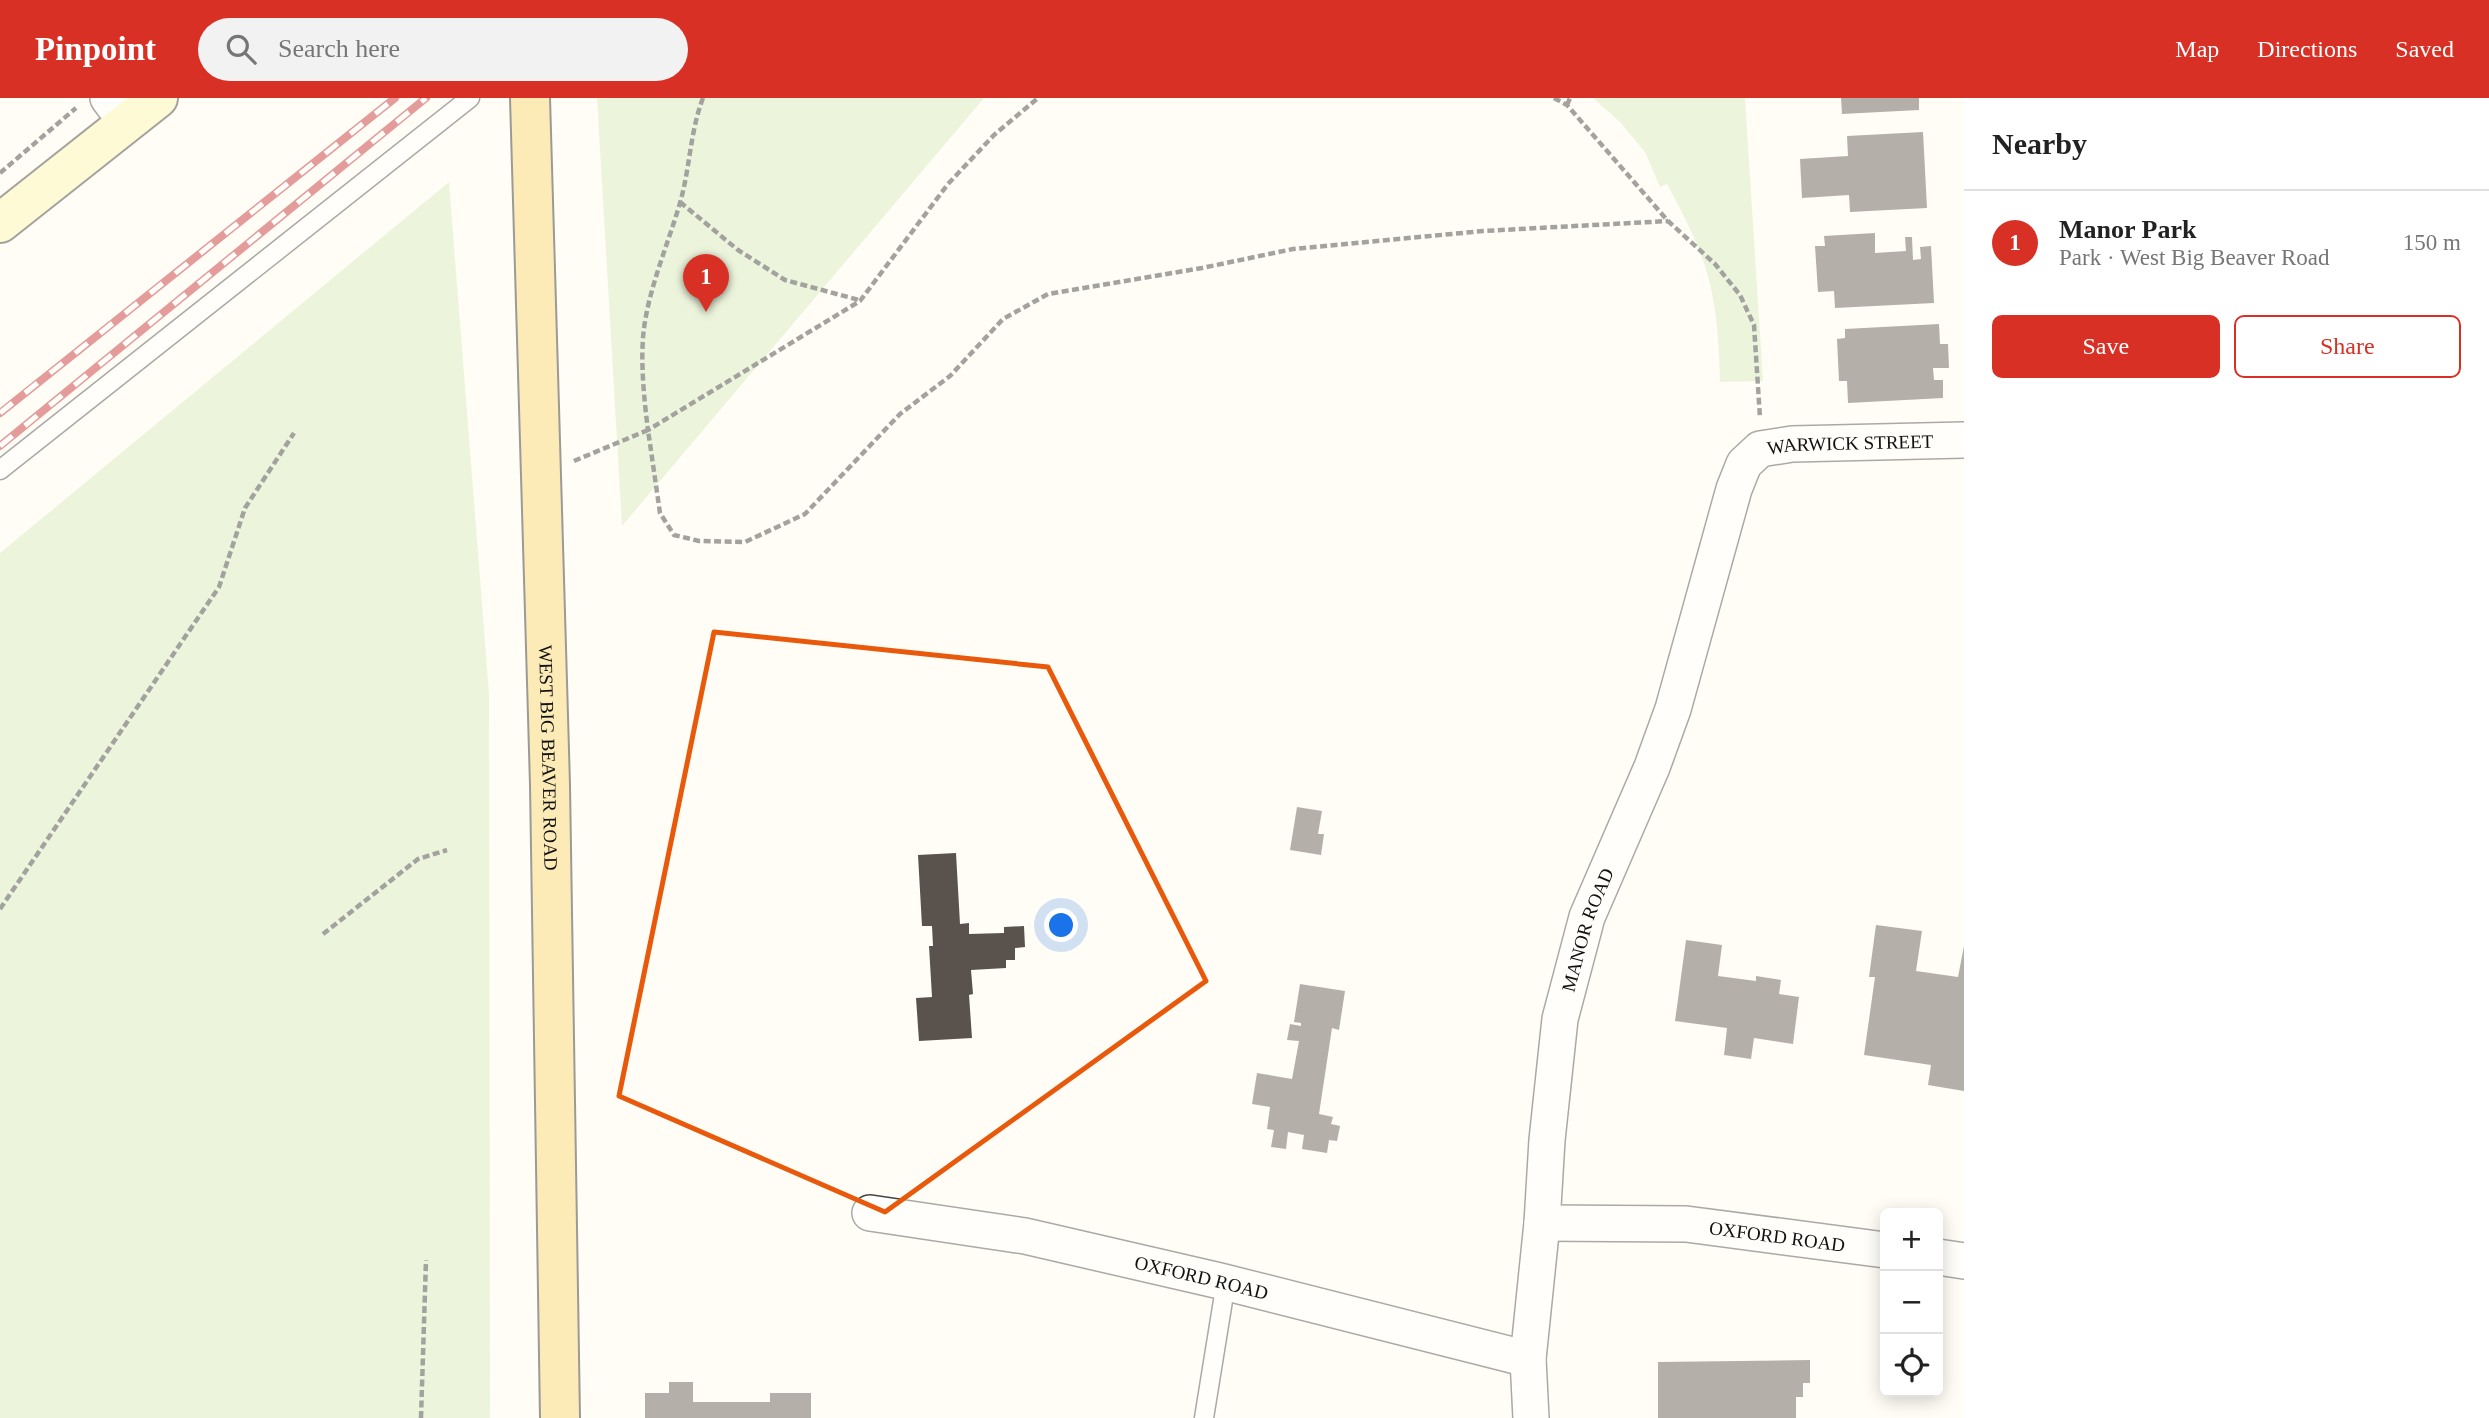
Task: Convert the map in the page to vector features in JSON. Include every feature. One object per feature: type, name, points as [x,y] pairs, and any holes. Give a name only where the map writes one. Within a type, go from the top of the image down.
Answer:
[{"type":"main road","name":"WEST BIG BEAVER ROAD","points":[[530,98],[550,785],[560,1418]]},
{"type":"street","points":[[0,223],[104,109],[158,98]]},
{"type":"street","name":"WARWICK STREET","points":[[1752,456],[1793,444],[1964,440]]},
{"type":"street","name":"MANOR ROAD","points":[[1531,1418],[1528,1359],[1560,1019],[1587,917],[1652,767],[1673,709],[1734,489],[1752,456]]},
{"type":"street","name":"OXFORD ROAD","points":[[870,1213],[1025,1237],[1226,1282],[1528,1359]]},
{"type":"street","name":"OXFORD ROAD","points":[[1542,1223],[1686,1224],[1880,1249]]},
{"type":"street","points":[[1943,1258],[1964,1261]]},
{"type":"lane","points":[[0,470],[469,98]]},
{"type":"lane","points":[[1203,1418],[1226,1282]]},
{"type":"path","points":[[703,98],[695,120],[680,202],[644,328],[644,397],[660,513],[674,535],[698,541],[745,542],[805,514],[900,414],[950,376],[1003,319],[1048,294],[1202,268],[1293,249],[1483,231],[1668,221]]},
{"type":"path","points":[[541,474],[648,430],[860,300],[948,184],[994,135],[1038,98]]},
{"type":"path","points":[[1554,98],[1567,105],[1668,221],[1715,264],[1741,295],[1754,325],[1752,456]]},
{"type":"path","points":[[1567,105],[1570,98]]},
{"type":"path","points":[[0,173],[104,109]]},
{"type":"path","points":[[680,202],[738,250],[785,280],[860,300]]},
{"type":"path","points":[[0,909],[219,587],[245,508],[294,433]]},
{"type":"path","points":[[323,934],[418,859],[447,849]]},
{"type":"path","points":[[421,1418],[426,1260]]},
{"type":"highlighted area","points":[[714,632],[1048,667],[1206,981],[885,1212],[619,1096]]},
{"type":"green space","points":[[597,98],[984,98],[622,526]]},
{"type":"green space","points":[[1593,98],[1745,98],[1763,381],[1720,382],[1715,307],[1704,263],[1692,233],[1667,184],[1660,187],[1645,152],[1620,122]]},
{"type":"green space","points":[[449,182],[489,693],[490,1418],[0,1418],[0,553]]},
{"type":"building","points":[[1841,98],[1919,98],[1919,110],[1842,114]]},
{"type":"building","points":[[1923,132],[1927,208],[1850,212],[1849,195],[1802,198],[1800,159],[1848,156],[1847,136]]},
{"type":"building","points":[[1875,233],[1875,253],[1906,251],[1905,237],[1912,237],[1913,260],[1921,259],[1920,247],[1931,246],[1934,303],[1835,308],[1834,291],[1818,292],[1815,246],[1825,246],[1824,236]]},
{"type":"building","points":[[1939,324],[1940,344],[1948,344],[1949,368],[1933,368],[1934,380],[1943,380],[1943,398],[1848,403],[1847,381],[1839,381],[1837,339],[1845,338],[1845,329]]},
{"type":"building","points":[[1297,807],[1322,811],[1318,834],[1324,834],[1321,855],[1290,850]]},
{"type":"building","points":[[956,853],[960,924],[969,923],[969,934],[1004,933],[1004,927],[1024,926],[1025,947],[1015,948],[1015,960],[1006,960],[1006,968],[971,970],[973,994],[969,995],[972,1038],[919,1041],[916,998],[932,997],[929,946],[933,946],[932,926],[922,926],[918,855]]},
{"type":"building","points":[[1876,925],[1922,931],[1916,971],[1958,977],[1964,946],[1964,1091],[1928,1085],[1931,1065],[1864,1055],[1875,977],[1869,977]]},
{"type":"building","points":[[1686,940],[1722,945],[1718,976],[1756,981],[1756,976],[1781,980],[1779,994],[1799,997],[1793,1044],[1754,1038],[1751,1059],[1724,1055],[1727,1028],[1675,1021]]},
{"type":"building","points":[[1300,984],[1345,991],[1339,1030],[1332,1028],[1319,1114],[1333,1117],[1331,1124],[1340,1126],[1337,1141],[1329,1140],[1327,1153],[1302,1149],[1304,1135],[1288,1132],[1286,1149],[1271,1147],[1274,1130],[1267,1129],[1270,1107],[1252,1104],[1257,1073],[1292,1079],[1299,1041],[1287,1040],[1290,1024],[1301,1026],[1301,1023],[1294,1022]]},
{"type":"building","points":[[1810,1360],[1810,1383],[1803,1383],[1803,1397],[1796,1397],[1796,1418],[1658,1418],[1658,1362]]},
{"type":"building","points":[[669,1382],[693,1382],[693,1402],[770,1402],[770,1393],[811,1393],[811,1418],[645,1418],[645,1393],[669,1393]]},
{"type":"railway","points":[[0,413],[395,98]]},
{"type":"railway","points":[[0,446],[426,98]]},
{"type":"place","name":"Manor Park","points":[[706,312]]}]
